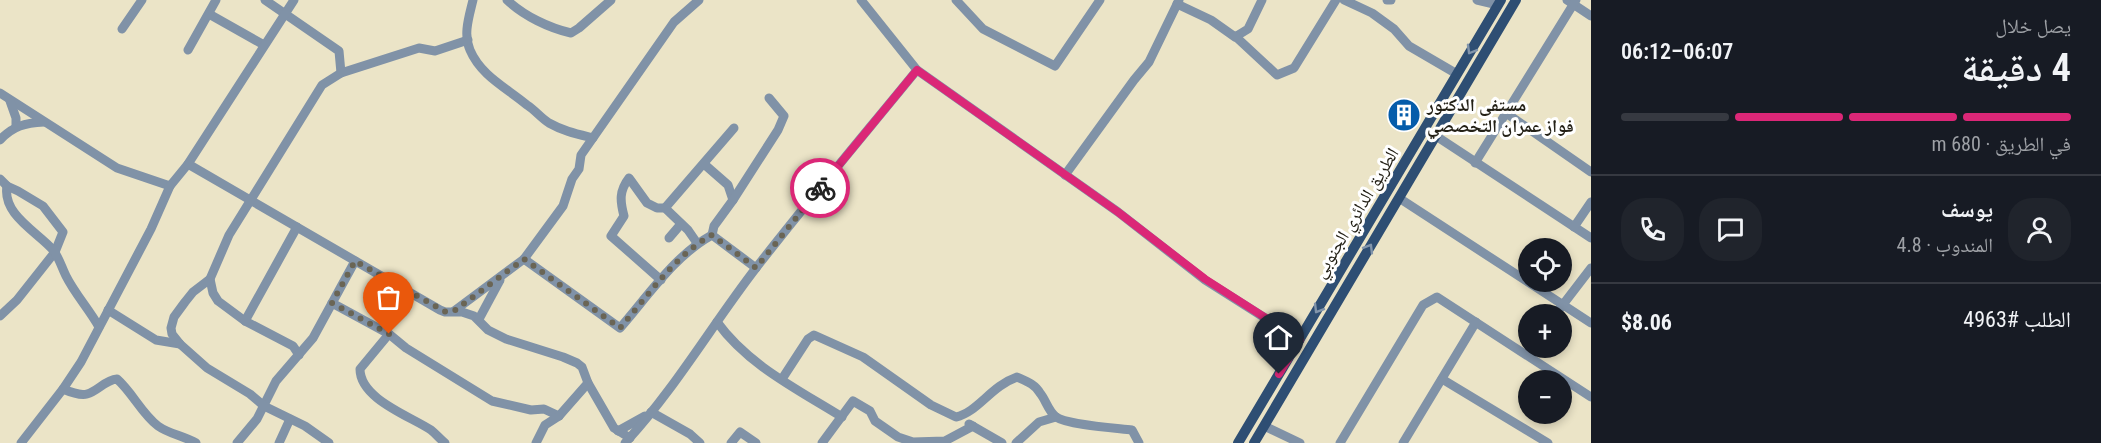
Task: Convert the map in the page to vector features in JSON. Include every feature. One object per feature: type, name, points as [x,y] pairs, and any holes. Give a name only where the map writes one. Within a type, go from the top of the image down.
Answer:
[{"type":"main road","name":"الطريق الدائري الجنوبي","points":[[1254,443],[1516,0]]},
{"type":"main road","name":"الطريق الدائري الجنوبي","points":[[1238,443],[1499,3]]},
{"type":"street","points":[[122,29],[142,0]]},
{"type":"street","points":[[188,50],[216,0]]},
{"type":"street","points":[[266,0],[339,51],[341,73]]},
{"type":"street","points":[[21,443],[81,362],[151,229],[170,186],[188,164],[294,0]]},
{"type":"street","points":[[473,0],[466,28],[470,49],[480,67],[547,122],[566,131],[593,138]]},
{"type":"street","points":[[507,0],[535,18],[559,30],[571,33],[611,0]]},
{"type":"street","points":[[454,311],[524,259],[563,206],[572,179],[579,169],[581,155],[674,22],[699,0]]},
{"type":"street","points":[[956,0],[983,29],[1055,66],[1100,0]]},
{"type":"street","points":[[1235,36],[1248,29],[1262,0]]},
{"type":"street","points":[[1065,175],[1149,62],[1178,2],[1235,36],[1276,75],[1294,68],[1336,0]]},
{"type":"street","points":[[1344,0],[1372,13],[1394,29],[1409,46],[1442,63],[1457,74]]},
{"type":"street","points":[[1477,0],[1499,3]]},
{"type":"street","points":[[864,1],[917,70],[1118,212],[1205,279],[1300,340]]},
{"type":"street","points":[[1475,163],[1572,1],[1591,16]]},
{"type":"street","points":[[209,14],[264,45]]},
{"type":"street","points":[[329,443],[305,426],[264,406],[250,394],[207,368],[172,334],[174,317],[193,292],[210,279],[229,235],[322,85],[341,73],[419,48],[435,51],[468,40]]},
{"type":"street","points":[[188,164],[440,310],[474,316],[488,330],[506,339],[577,363],[584,370],[588,383],[614,428],[628,441],[701,346],[756,268],[917,70]]},
{"type":"street","points":[[0,93],[10,101],[38,115],[44,122],[117,168],[170,186]]},
{"type":"street","points":[[524,259],[620,328],[661,280],[697,243],[712,235],[714,226],[778,130],[784,116],[769,98]]},
{"type":"street","points":[[10,101],[15,111],[16,126]]},
{"type":"street","points":[[1506,112],[1591,172]]},
{"type":"street","points":[[0,140],[16,126],[44,122]]},
{"type":"street","points":[[665,208],[734,128]]},
{"type":"street","points":[[1436,136],[1591,238]]},
{"type":"street","points":[[704,164],[728,185],[733,200]]},
{"type":"street","points":[[661,280],[610,236],[624,216],[622,186],[629,178],[647,203],[657,208],[665,208],[697,243]]},
{"type":"street","points":[[0,316],[17,300],[55,252],[62,239],[62,228],[43,206],[3,182]]},
{"type":"street","points":[[3,182],[5,196],[13,210],[31,231],[55,252],[66,276],[99,327]]},
{"type":"street","points":[[1399,198],[1561,304]]},
{"type":"street","points":[[1574,227],[1591,202]]},
{"type":"street","points":[[669,238],[681,224]]},
{"type":"street","points":[[245,321],[297,227]]},
{"type":"street","points":[[712,235],[756,268]]},
{"type":"street","points":[[237,443],[257,419],[276,381],[313,338],[355,261]]},
{"type":"street","points":[[1564,304],[1591,268]]},
{"type":"street","points":[[479,319],[501,278]]},
{"type":"street","points":[[210,279],[213,292],[219,301],[245,321],[286,341],[299,355]]},
{"type":"street","points":[[1340,443],[1423,305],[1437,297],[1518,346]]},
{"type":"street","points":[[332,303],[389,334],[416,354],[492,401],[531,410],[544,409],[559,416]]},
{"type":"street","points":[[108,310],[156,340],[180,344]]},
{"type":"street","points":[[1572,311],[1591,323]]},
{"type":"street","points":[[717,322],[728,338],[760,366],[842,417]]},
{"type":"street","points":[[1403,443],[1476,322]]},
{"type":"street","points":[[389,334],[360,369],[360,376],[365,385],[379,399],[409,419],[431,430],[445,443]]},
{"type":"street","points":[[782,380],[808,339],[814,335],[863,357],[931,405],[1002,443]]},
{"type":"street","points":[[1537,358],[1591,397]]},
{"type":"street","points":[[956,417],[968,414],[1000,385],[1017,377],[1029,382],[1040,391],[1056,417]]},
{"type":"street","points":[[63,389],[87,394],[111,379],[117,379],[156,425],[185,436],[196,443]]},
{"type":"street","points":[[1442,379],[1548,443]]},
{"type":"street","points":[[536,443],[545,425],[559,416],[588,383]]},
{"type":"street","points":[[822,443],[853,401],[870,411],[875,421],[911,443],[945,441],[973,426]]},
{"type":"street","points":[[618,431],[651,412]]},
{"type":"street","points":[[651,412],[690,434],[700,443]]},
{"type":"street","points":[[1016,443],[1039,422],[1056,417],[1132,430],[1139,443]]},
{"type":"street","points":[[279,443],[290,419]]},
{"type":"street","points":[[1264,426],[1300,443]]},
{"type":"street","points":[[731,443],[740,432],[756,443]]},
{"type":"way so far","points":[[389,334],[332,303],[355,261],[446,312],[454,311],[524,259],[620,328],[661,280],[697,243],[712,235],[756,268],[820,188]]},
{"type":"place","name":"مستفى الدكتور فواز عمران التخصصي","points":[[1404,115]]},
{"type":"route","points":[[820,188],[917,70],[1118,212],[1205,279],[1300,340],[1279,374]]}]
